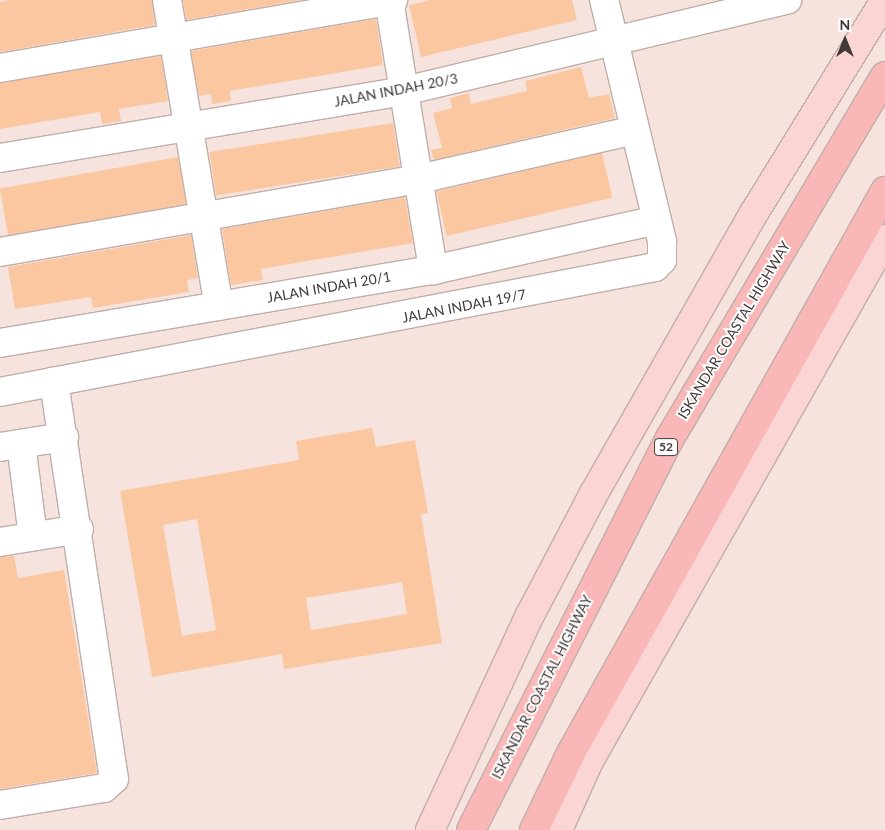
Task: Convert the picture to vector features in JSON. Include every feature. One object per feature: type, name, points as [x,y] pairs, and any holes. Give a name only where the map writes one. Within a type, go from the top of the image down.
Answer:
[{"type":"highway","name":"ISKANDAR COASTAL HIGHWAY","points":[[471,830],[670,438],[885,76]]},
{"type":"highway","points":[[534,830],[571,753],[885,191]]},
{"type":"main road","points":[[430,830],[530,615],[593,496],[754,213],[884,0]]},
{"type":"main road","points":[[558,830],[598,744],[885,239]]},
{"type":"street","points":[[167,0],[187,128],[219,306]]},
{"type":"street","points":[[0,68],[391,0],[433,270]]},
{"type":"street","name":"JALAN INDAH 19/7","points":[[0,392],[644,272],[662,260],[656,220],[604,0]]},
{"type":"street","name":"JALAN INDAH 20/3","points":[[0,158],[404,91],[787,0]]},
{"type":"street","points":[[0,252],[419,179],[634,130]]},
{"type":"street","name":"JALAN INDAH 20/1","points":[[0,343],[433,270],[656,220]]},
{"type":"street","points":[[0,805],[104,788],[114,778],[79,529],[54,382]]},
{"type":"street","points":[[33,536],[10,445],[64,437]]},
{"type":"street","points":[[0,542],[79,529]]},
{"type":"building","points":[[9,0],[152,0],[155,25],[0,52],[0,2]]},
{"type":"building","points":[[183,0],[301,0],[186,20]]},
{"type":"building","points":[[431,0],[572,0],[577,20],[421,57],[409,5]]},
{"type":"building","points":[[376,19],[383,65],[230,91],[231,101],[212,104],[211,94],[199,96],[191,51]]},
{"type":"building","points":[[161,56],[168,101],[119,109],[121,121],[102,124],[100,112],[0,129],[0,83]]},
{"type":"building","points":[[581,67],[589,98],[609,94],[615,118],[434,160],[431,150],[442,148],[433,113],[452,108],[450,98],[469,93],[471,104],[527,91],[525,81]]},
{"type":"building","points":[[393,123],[400,166],[216,196],[209,152]]},
{"type":"building","points":[[602,153],[612,198],[447,236],[436,191]]},
{"type":"building","points":[[178,157],[186,204],[8,236],[0,188]]},
{"type":"building","points":[[405,197],[413,243],[261,269],[263,280],[231,285],[222,229]]},
{"type":"building","points":[[191,235],[198,278],[187,280],[189,292],[93,308],[91,297],[15,309],[8,267]]},
{"type":"building","points":[[372,428],[376,447],[415,440],[428,513],[421,514],[442,643],[284,669],[282,654],[152,677],[120,491],[299,460],[296,441]],"holes":[[[197,519],[216,630],[182,636],[163,525]],[[402,582],[407,614],[311,630],[306,598]]]},
{"type":"building","points":[[14,556],[18,578],[64,570],[97,773],[0,789],[0,557]]}]
